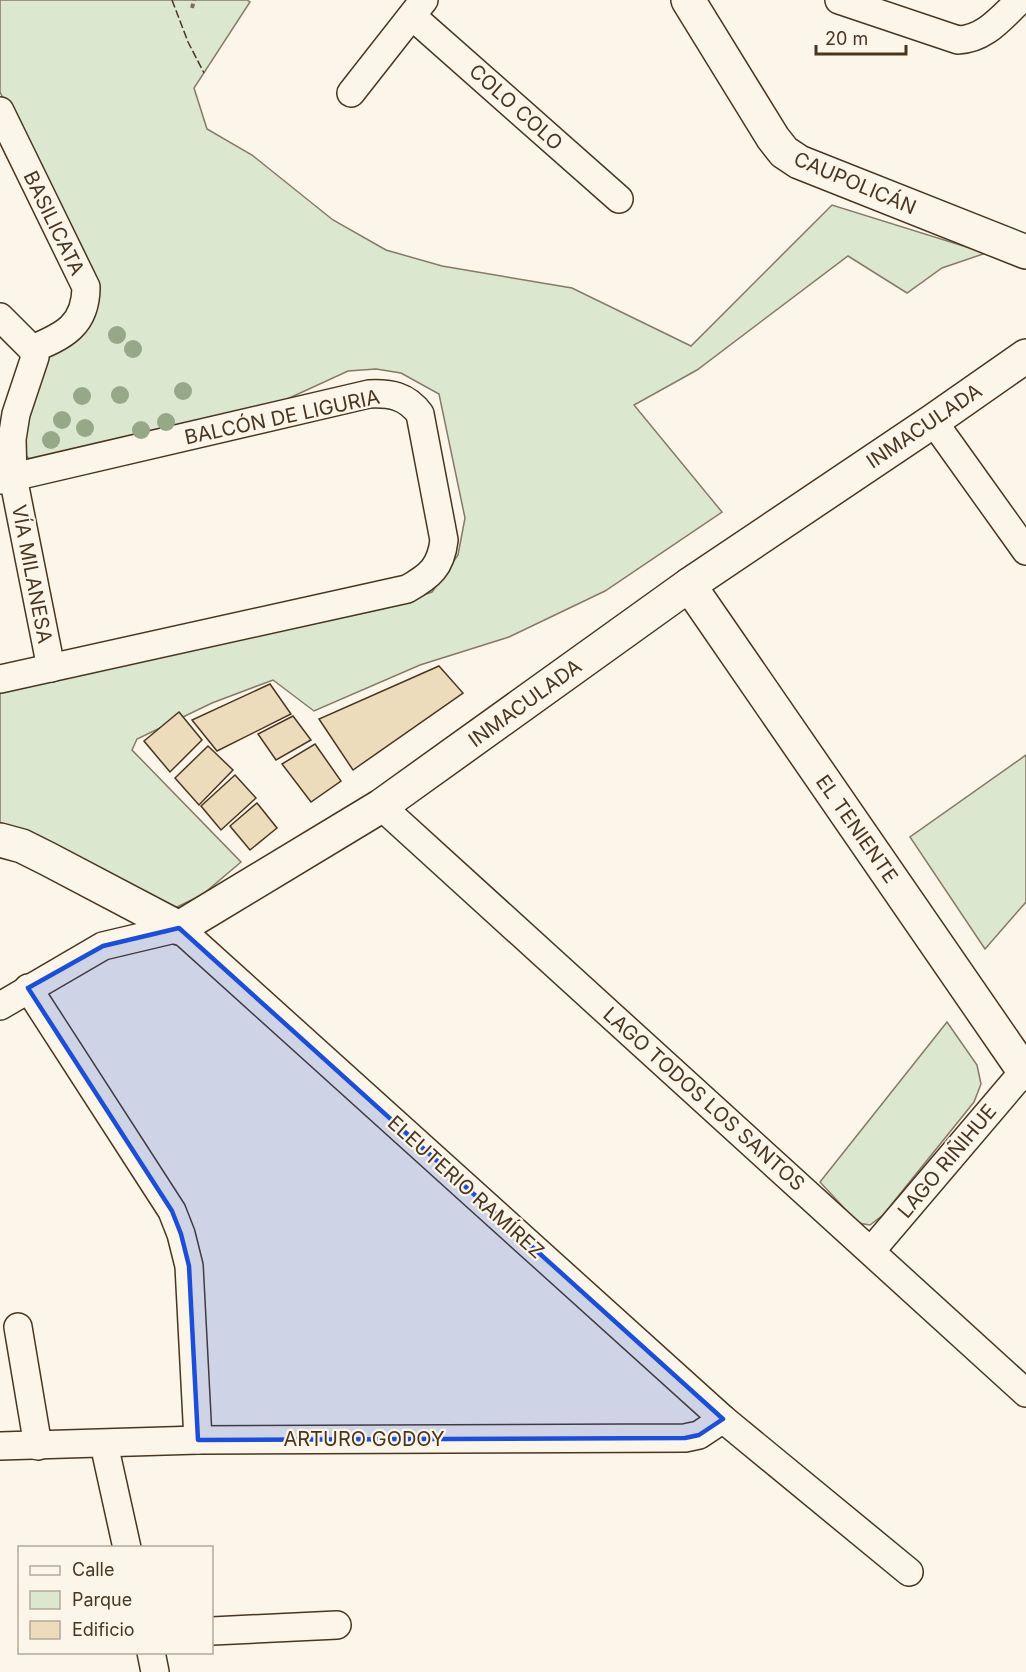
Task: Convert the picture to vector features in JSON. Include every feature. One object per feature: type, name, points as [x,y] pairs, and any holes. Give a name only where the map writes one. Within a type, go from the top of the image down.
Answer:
[{"type":"street","name":"CAUPOLICÁN","points":[[688,0],[773,138],[784,152],[799,162],[833,177],[1026,252]]},
{"type":"street","points":[[839,0],[958,40],[970,40],[982,34],[1020,0]]},
{"type":"street","name":"COLO COLO","points":[[351,93],[418,8],[619,199]]},
{"type":"street","name":"BASILICATA","points":[[0,111],[86,287],[86,303],[71,328],[61,336],[32,349]]},
{"type":"street","points":[[0,317],[32,349]]},
{"type":"street","name":"VÍA MILANESA","points":[[32,349],[35,357],[16,414],[7,479],[51,668]]},
{"type":"street","name":"INMACULADA","points":[[0,1006],[103,946],[179,928],[381,806],[689,585],[1026,356]]},
{"type":"street","name":"BALCÓN DE LIGURIA","points":[[7,479],[369,394],[386,393],[412,403],[420,414],[423,425],[444,540],[439,562],[424,579],[407,589],[51,668]]},
{"type":"street","points":[[933,421],[1026,551]]},
{"type":"street","name":"EL TENIENTE","points":[[689,585],[1025,1072]]},
{"type":"street","points":[[0,679],[51,668]]},
{"type":"street","name":"LAGO TODOS LOS SANTOS","points":[[381,806],[1026,1392]]},
{"type":"street","name":"ELEUTERIO RAMÍREZ","points":[[0,840],[22,846],[179,928],[723,1419],[909,1572]]},
{"type":"street","points":[[28,988],[172,1211],[182,1234],[189,1266],[198,1440]]},
{"type":"street","name":"LAGO RIÑIHUE","points":[[871,1251],[1025,1072]]},
{"type":"street","points":[[18,1327],[38,1446]]},
{"type":"street","name":"ARTURO GODOY","points":[[0,1446],[198,1440],[685,1438],[699,1436],[723,1419]]},
{"type":"street","points":[[104,1444],[127,1546]]},
{"type":"street","points":[[213,1631],[337,1625]]},
{"type":"street","points":[[151,1654],[155,1672]]},
{"type":"path","points":[[192,8],[194,0]]},
{"type":"highlighted area","points":[[179,928],[723,1419],[699,1435],[685,1438],[198,1440],[189,1266],[181,1234],[172,1211],[28,988],[103,946]]},
{"type":"green space","points":[[0,0],[247,0],[250,2],[194,88],[207,129],[252,155],[333,220],[386,250],[442,266],[572,288],[691,346],[832,205],[986,253],[942,268],[907,293],[848,256],[697,370],[634,405],[722,512],[605,591],[509,637],[420,665],[314,711],[273,680],[212,703],[137,739],[132,750],[241,862],[202,895],[177,907],[138,895],[0,823],[0,693],[382,609],[432,592],[458,555],[465,518],[439,394],[401,373],[376,369],[348,371],[272,406],[34,461],[26,455],[26,431],[36,388],[45,363],[56,348],[82,328],[52,199],[0,92]]},
{"type":"green space","points":[[1026,755],[1026,902],[985,949],[910,837]]},
{"type":"green space","points":[[947,1022],[977,1065],[981,1084],[974,1102],[883,1215],[870,1225],[858,1223],[820,1182]]},
{"type":"building","points":[[439,666],[463,693],[353,770],[319,719]]},
{"type":"building","points":[[270,684],[291,714],[217,751],[192,720]]},
{"type":"building","points":[[179,712],[202,740],[170,772],[144,741]]},
{"type":"building","points":[[293,716],[311,740],[276,760],[258,734]]},
{"type":"building","points":[[315,744],[341,781],[311,802],[282,764]]},
{"type":"building","points":[[208,746],[233,770],[199,805],[175,778]]},
{"type":"building","points":[[235,775],[256,798],[221,830],[201,806]]},
{"type":"building","points":[[257,803],[277,828],[250,850],[230,826]]},
{"type":"fence","points":[[172,0],[188,42],[204,73]]}]
